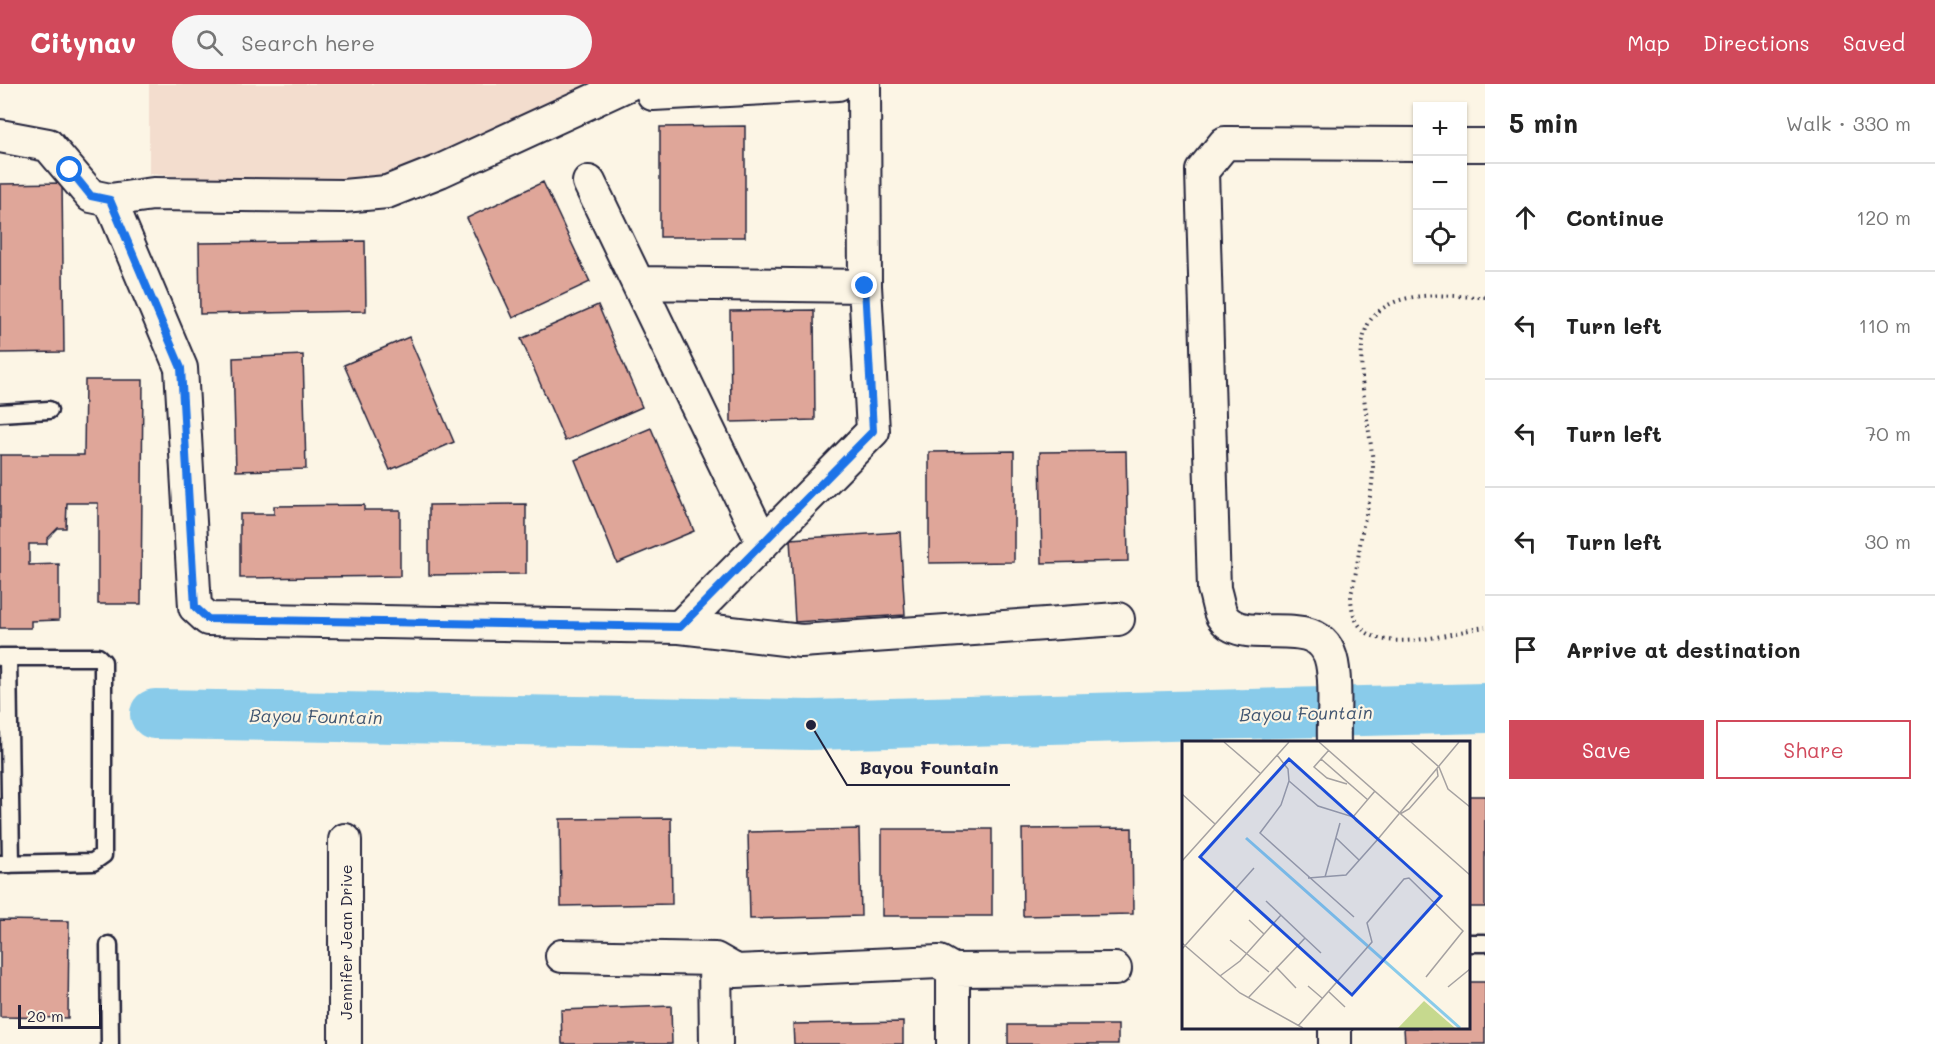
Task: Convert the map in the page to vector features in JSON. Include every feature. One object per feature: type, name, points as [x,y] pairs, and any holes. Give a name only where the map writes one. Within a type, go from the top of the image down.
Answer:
[{"type":"street","points":[[0,136],[48,145],[91,196],[110,200],[153,194],[343,196],[387,192],[641,89],[838,84]]},
{"type":"street","points":[[680,627],[873,431],[865,286],[864,84]]},
{"type":"street","points":[[1334,741],[1332,663],[1326,649],[1315,637],[1287,630],[1250,631],[1234,626],[1222,616],[1214,589],[1202,171],[1225,143],[1413,144]]},
{"type":"street","points":[[1467,145],[1485,145]]},
{"type":"street","points":[[589,182],[763,543]]},
{"type":"street","points":[[110,200],[181,368],[195,607],[208,619],[680,627],[801,641],[1118,619]]},
{"type":"street","points":[[638,283],[865,286]]},
{"type":"street","name":"Jennifer Jean Drive","points":[[345,840],[345,1044]]},
{"type":"street","points":[[562,957],[715,959],[736,971],[939,962],[953,970],[1114,969]]},
{"type":"street","points":[[715,959],[716,1044]]},
{"type":"street","points":[[953,970],[953,1044]]},
{"type":"lane","points":[[0,413],[49,410]]},
{"type":"lane","points":[[4,657],[98,657],[103,662],[103,855],[93,862],[5,864],[4,657]]},
{"type":"lane","points":[[1470,944],[1485,943]]},
{"type":"lane","points":[[108,945],[110,1044]]},
{"type":"path","points":[[1485,297],[1410,297],[1388,305],[1371,319],[1362,339],[1373,468],[1371,498],[1351,594],[1351,609],[1366,635],[1384,640],[1418,639],[1485,627]]},
{"type":"shaded area","points":[[149,84],[649,84],[387,192],[149,174]]},
{"type":"building","points":[[745,126],[745,237],[660,237],[660,127]]},
{"type":"building","points":[[543,182],[590,282],[513,318],[467,218]]},
{"type":"building","points":[[62,183],[64,352],[0,353],[0,184]]},
{"type":"building","points":[[365,241],[366,311],[200,314],[199,243]]},
{"type":"building","points":[[598,305],[642,407],[565,441],[521,339]]},
{"type":"building","points":[[814,310],[815,420],[731,422],[730,311]]},
{"type":"building","points":[[409,337],[454,442],[390,470],[344,365]]},
{"type":"building","points":[[303,355],[306,469],[236,471],[233,358]]},
{"type":"building","points":[[85,380],[143,380],[141,604],[98,604],[98,503],[67,503],[66,528],[58,528],[47,539],[47,544],[29,544],[29,565],[59,564],[59,620],[31,621],[31,628],[0,628],[0,455],[84,455]]},
{"type":"building","points":[[651,428],[694,531],[617,563],[575,460]]},
{"type":"building","points":[[1014,451],[1014,562],[929,563],[929,452]]},
{"type":"building","points":[[1126,451],[1128,561],[1042,563],[1040,452]]},
{"type":"building","points":[[526,504],[526,574],[429,575],[429,505]]},
{"type":"building","points":[[364,505],[364,510],[400,510],[400,576],[240,578],[240,514],[274,514],[274,506]]},
{"type":"building","points":[[900,532],[905,615],[795,622],[790,539]]},
{"type":"building","points":[[1470,796],[1485,796],[1485,907],[1470,907]]},
{"type":"building","points":[[671,818],[672,904],[561,906],[560,819]]},
{"type":"building","points":[[1132,828],[1133,914],[1023,916],[1022,829]]},
{"type":"building","points":[[859,829],[861,916],[750,919],[748,832]]},
{"type":"building","points":[[882,829],[992,829],[992,916],[882,916]]},
{"type":"building","points":[[0,920],[69,921],[68,1018],[0,1017]]},
{"type":"building","points":[[1470,982],[1485,982],[1485,1044],[1405,1044],[1404,1029],[1470,1029]]},
{"type":"building","points":[[671,1006],[672,1044],[562,1044],[561,1010]]},
{"type":"building","points":[[903,1022],[903,1044],[794,1044],[793,1024]]},
{"type":"building","points":[[1008,1025],[1118,1025],[1118,1044],[1008,1044]]},
{"type":"waterway","name":"Bayou Fountain","points":[[155,714],[811,725],[1485,708]]},
{"type":"place","name":"Bayou Fountain","points":[[811,725]]},
{"type":"route","points":[[70,170],[91,196],[110,200],[181,368],[195,607],[208,619],[680,627],[873,431],[865,286]]}]
